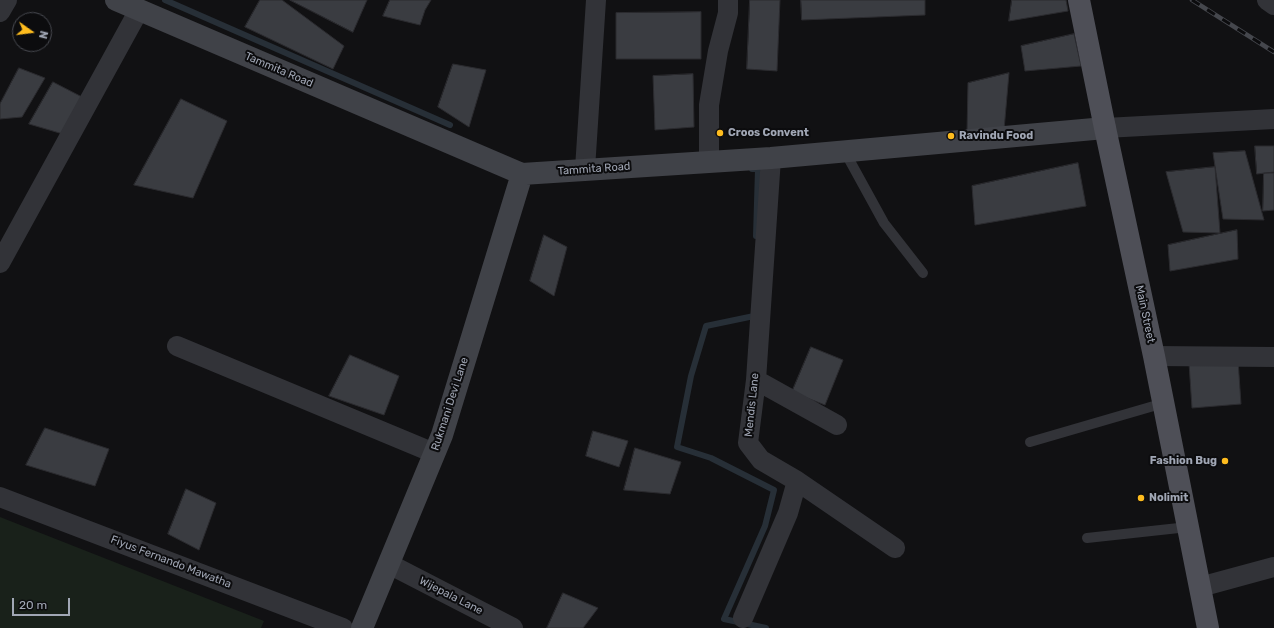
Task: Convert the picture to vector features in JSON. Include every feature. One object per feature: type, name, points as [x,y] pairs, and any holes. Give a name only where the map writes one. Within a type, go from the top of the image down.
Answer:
[{"type":"main road","name":"Main Street","points":[[1079,0],[1164,403],[1208,628]]},
{"type":"street","points":[[0,12],[7,0]]},
{"type":"street","name":"Tammita Road","points":[[116,0],[142,5],[522,174],[771,158],[1105,128]]},
{"type":"street","points":[[585,169],[596,0]]},
{"type":"street","points":[[709,162],[709,105],[718,51],[728,13],[728,0]]},
{"type":"street","points":[[1267,0],[1274,5]]},
{"type":"street","points":[[0,263],[142,5]]},
{"type":"street","points":[[1105,128],[1274,119]]},
{"type":"street","name":"Mendis Lane","points":[[771,158],[756,380],[748,442],[761,460],[797,481],[895,548]]},
{"type":"street","name":"Rukmani Devi Lane","points":[[362,628],[442,434],[522,174]]},
{"type":"street","points":[[177,346],[434,453]]},
{"type":"street","points":[[1154,356],[1274,357]]},
{"type":"street","points":[[756,380],[837,425]]},
{"type":"street","points":[[743,618],[788,512],[797,481]]},
{"type":"street","name":"Fiyus Fernando Mawatha","points":[[0,497],[343,628]]},
{"type":"street","name":"Wijepala Lane","points":[[389,564],[513,628]]},
{"type":"street","points":[[1200,587],[1274,567]]},
{"type":"lane","points":[[845,152],[884,223],[924,273]]},
{"type":"lane","points":[[1030,442],[1164,403]]},
{"type":"lane","points":[[1087,538],[1188,528]]},
{"type":"shaded area","points":[[0,517],[264,621],[261,628],[0,628]]},
{"type":"building","points":[[260,0],[282,0],[344,46],[333,69],[245,27]]},
{"type":"building","points":[[290,0],[367,0],[353,32]]},
{"type":"building","points":[[390,0],[431,0],[425,10],[420,25],[383,16]]},
{"type":"building","points":[[750,0],[780,0],[777,71],[747,69]]},
{"type":"building","points":[[801,0],[925,0],[925,15],[802,20]]},
{"type":"building","points":[[1012,0],[1066,0],[1068,11],[1009,21]]},
{"type":"building","points":[[701,12],[701,59],[616,59],[616,13]]},
{"type":"building","points":[[1074,34],[1081,66],[1025,71],[1021,46]]},
{"type":"building","points":[[453,64],[486,70],[469,127],[438,107]]},
{"type":"building","points":[[19,68],[45,78],[22,117],[0,119],[0,104]]},
{"type":"building","points":[[1009,73],[1004,130],[967,132],[968,83]]},
{"type":"building","points":[[693,74],[694,127],[655,130],[653,76]]},
{"type":"building","points":[[53,82],[82,97],[63,134],[29,124]]},
{"type":"building","points":[[181,99],[227,121],[193,198],[134,185]]},
{"type":"building","points":[[1255,146],[1274,146],[1274,172],[1257,174]]},
{"type":"building","points":[[1245,151],[1264,220],[1223,219],[1213,153]]},
{"type":"building","points":[[1078,163],[1086,206],[975,225],[972,186]]},
{"type":"building","points":[[1215,167],[1220,233],[1183,232],[1166,172]]},
{"type":"building","points":[[1264,173],[1274,173],[1274,210],[1263,211]]},
{"type":"building","points":[[1237,230],[1238,259],[1170,271],[1168,245]]},
{"type":"building","points":[[544,235],[567,247],[554,296],[530,281]]},
{"type":"building","points":[[811,347],[843,360],[825,405],[792,392]]},
{"type":"building","points":[[350,355],[399,376],[384,415],[329,396]]},
{"type":"building","points":[[1238,360],[1241,404],[1192,408],[1189,363]]},
{"type":"building","points":[[45,428],[109,449],[95,486],[26,465]]},
{"type":"building","points":[[593,431],[628,441],[619,467],[586,456]]},
{"type":"building","points":[[635,448],[681,462],[670,494],[624,490]]},
{"type":"building","points":[[186,489],[216,503],[199,550],[168,534]]},
{"type":"building","points":[[563,593],[598,608],[583,628],[547,628]]},
{"type":"waterway","points":[[165,0],[450,125]]},
{"type":"waterway","points":[[752,169],[758,169],[756,236]]},
{"type":"waterway","points":[[754,311],[754,316],[706,326],[691,376],[677,447],[711,458],[774,490],[765,526],[724,619],[766,628]]},
{"type":"railway","points":[[1192,0],[1274,52]]},
{"type":"place","name":"Croos Convent","points":[[720,133]]},
{"type":"place","name":"Ravindu Food","points":[[951,136]]},
{"type":"place","name":"Fashion Bug","points":[[1225,461]]},
{"type":"place","name":"Nolimit","points":[[1141,498]]}]
